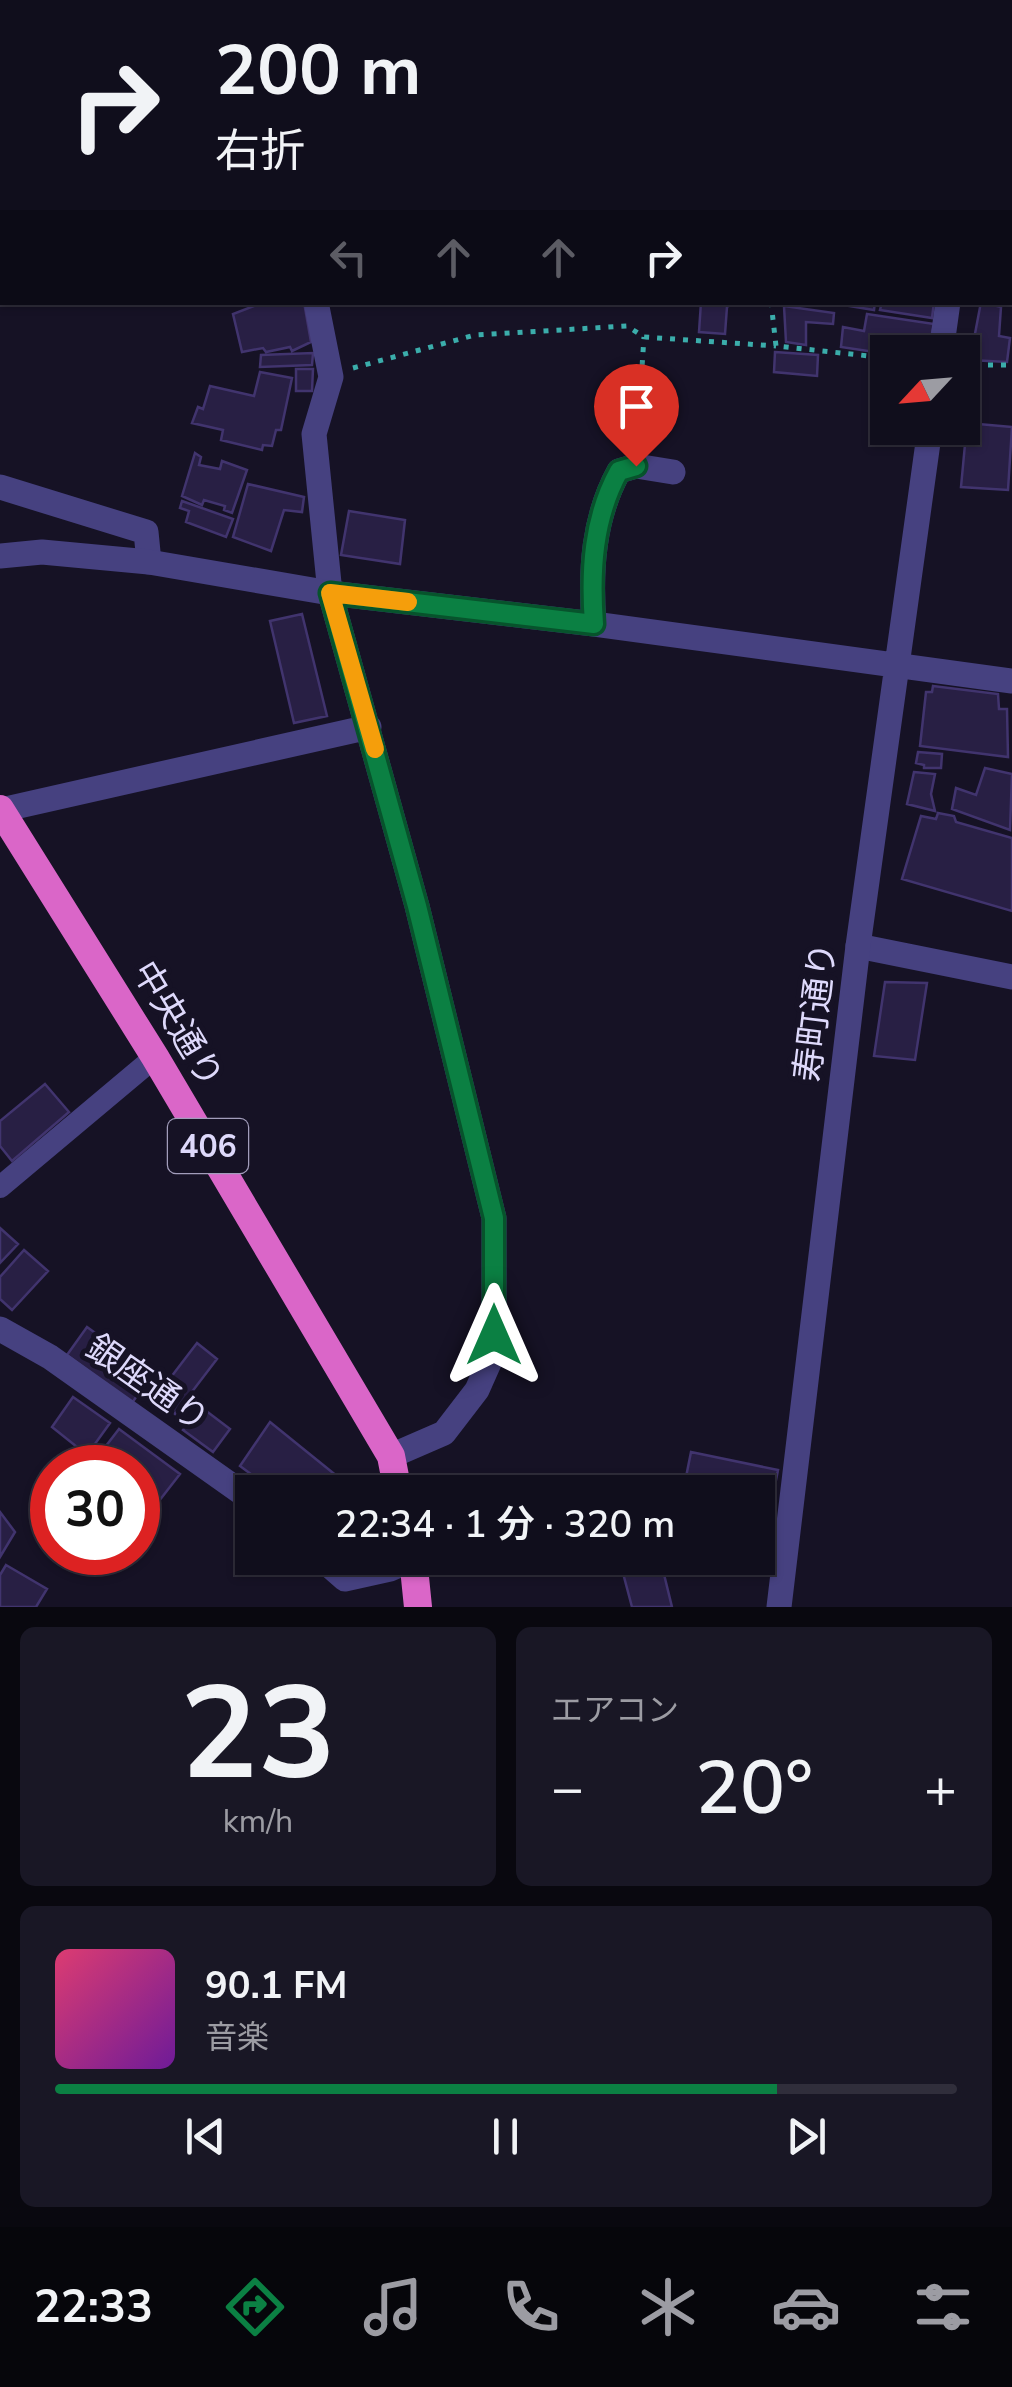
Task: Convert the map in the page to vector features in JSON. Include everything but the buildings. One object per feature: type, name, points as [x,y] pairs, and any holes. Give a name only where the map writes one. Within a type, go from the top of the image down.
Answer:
[{"type":"highway","name":"中央通り","points":[[0,810],[155,1057],[390,1456],[394,1475]]},
{"type":"highway","points":[[415,1575],[418,1607]]},
{"type":"street","points":[[317,305],[331,377],[314,434],[330,593],[369,727],[494,1218],[494,1335],[489,1363],[477,1390],[444,1433],[390,1456]]},
{"type":"street","points":[[943,335],[948,305]]},
{"type":"street","name":"寿町通り","points":[[778,1607],[858,946],[928,445]]},
{"type":"street","points":[[594,624],[594,545],[608,490],[619,471],[636,466],[673,472]]},
{"type":"street","points":[[0,487],[146,532],[149,562]]},
{"type":"street","points":[[0,556],[42,552],[149,562],[330,593],[594,624],[1012,681]]},
{"type":"street","points":[[0,810],[369,727]]},
{"type":"street","points":[[858,946],[1012,977]]},
{"type":"street","points":[[0,1187],[155,1057]]},
{"type":"street","name":"銀座通り","points":[[0,1329],[50,1356],[235,1488]]},
{"type":"path","points":[[771,305],[776,346]]},
{"type":"path","points":[[331,377],[357,366],[476,335],[627,326],[644,336],[870,356]]},
{"type":"path","points":[[636,466],[644,336]]},
{"type":"path","points":[[980,365],[1012,365]]},
{"type":"slow traffic","points":[[375,749],[330,593],[408,602]]},
{"type":"route","points":[[494,1335],[494,1218],[417,906],[330,593],[594,624],[594,545],[608,490],[619,471],[636,466]]}]
